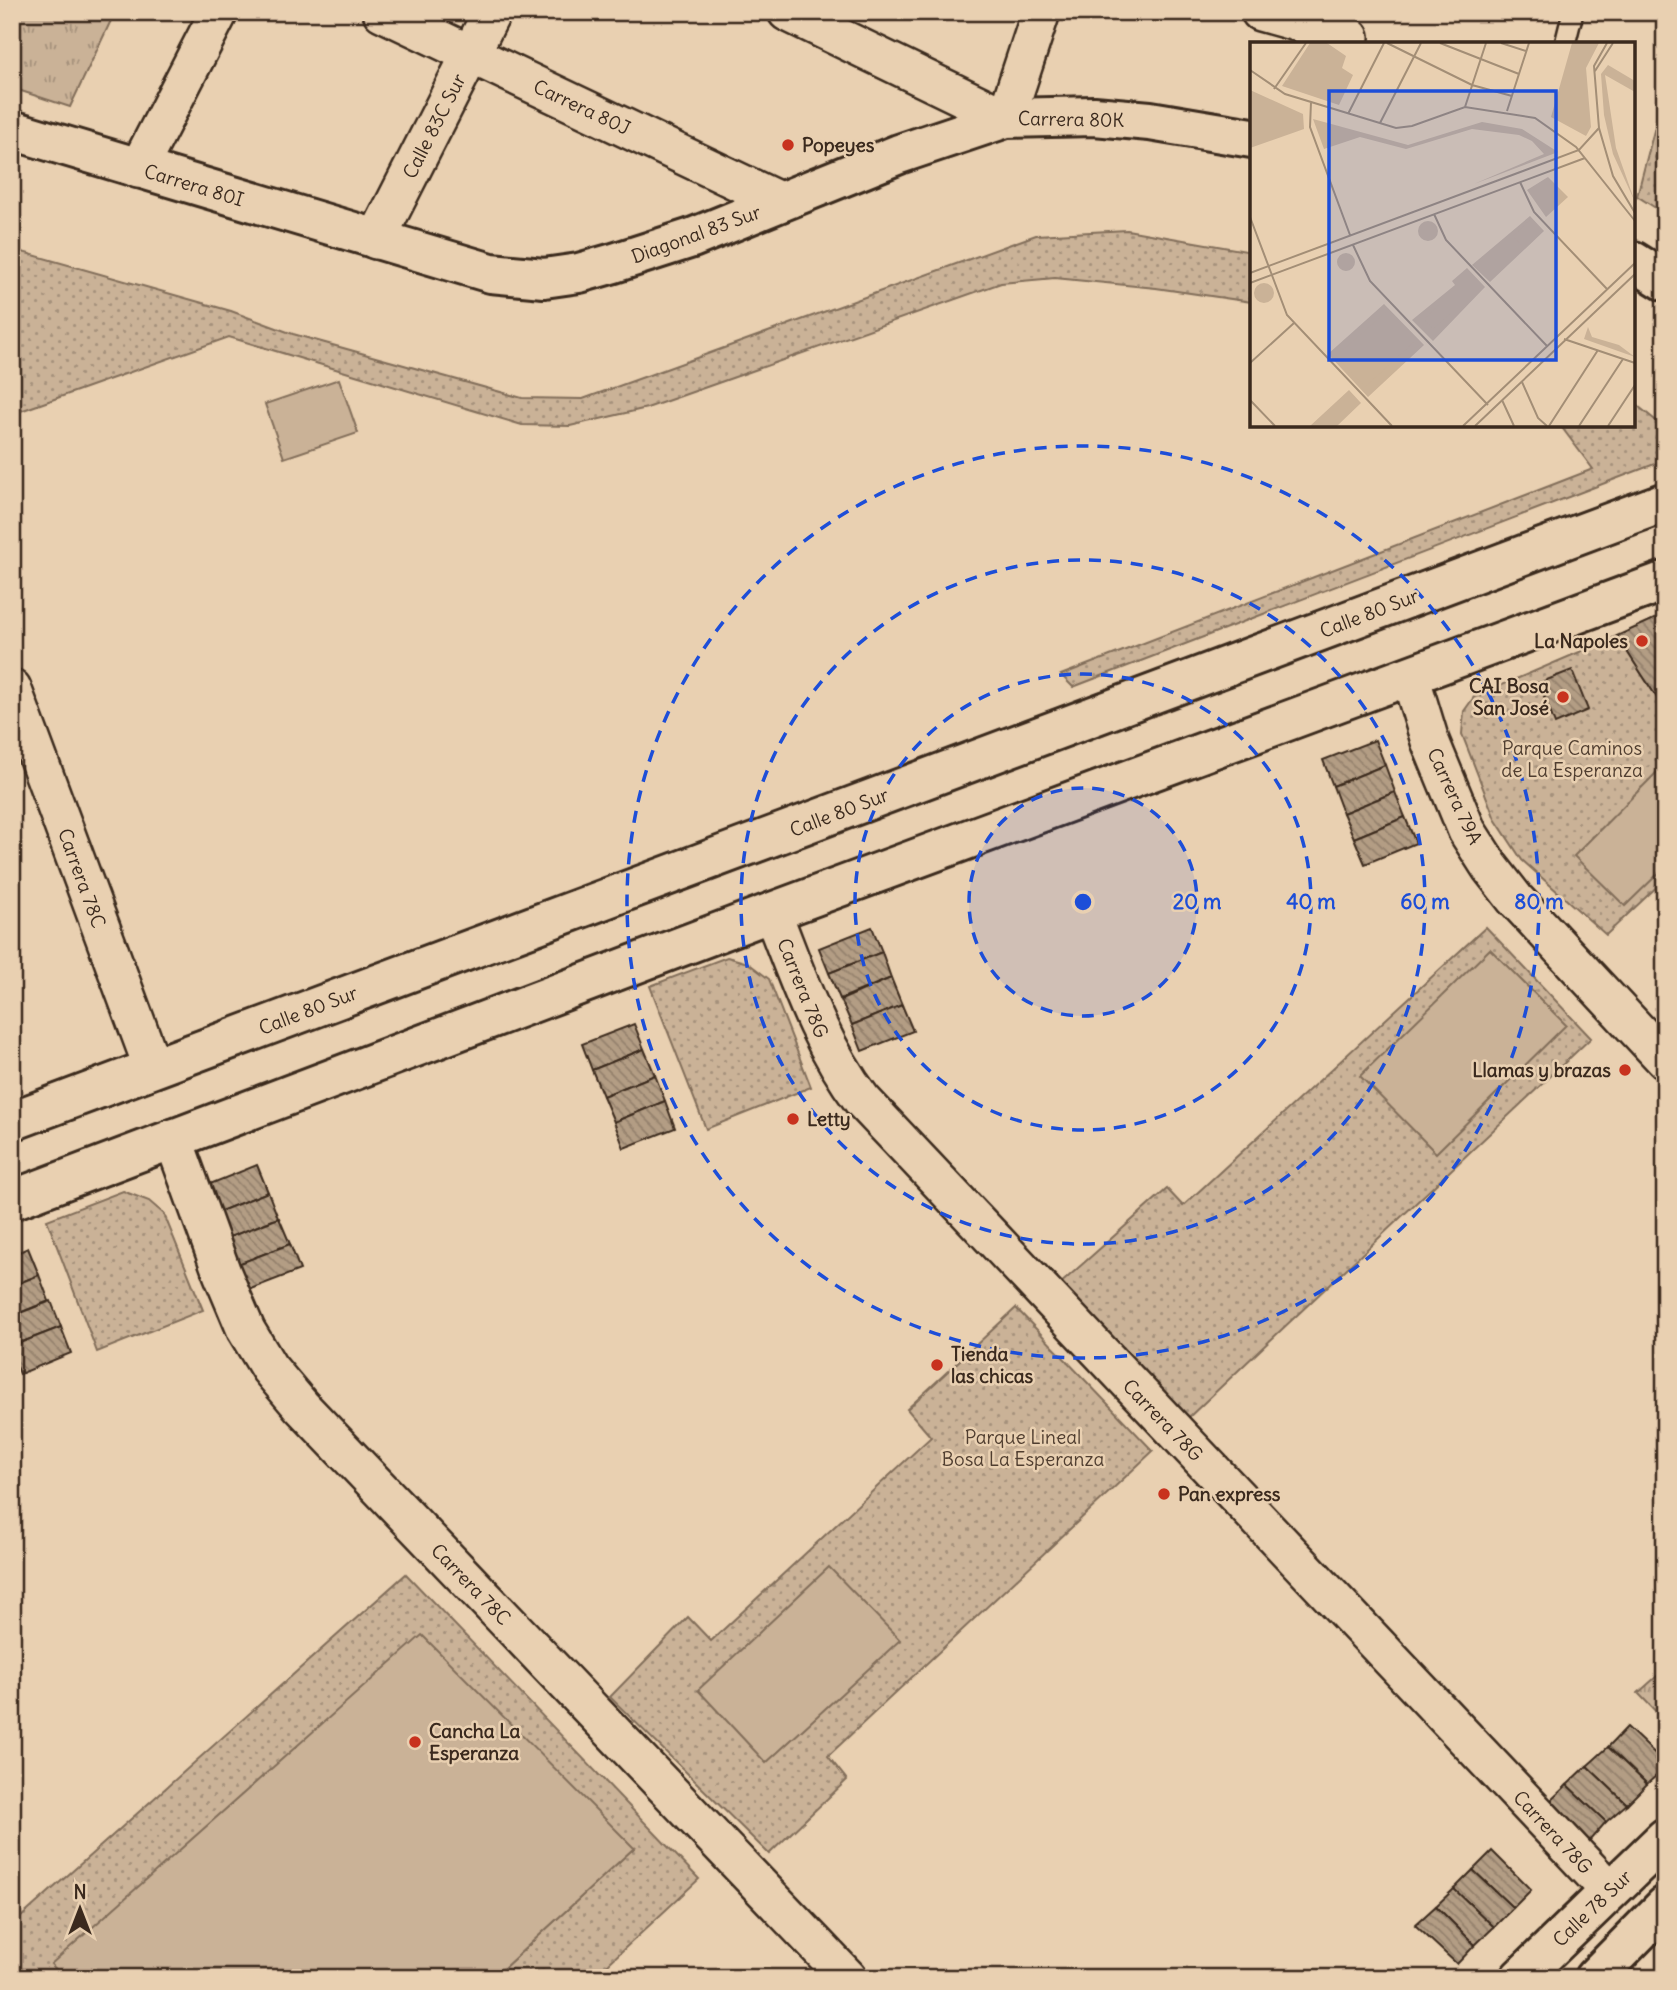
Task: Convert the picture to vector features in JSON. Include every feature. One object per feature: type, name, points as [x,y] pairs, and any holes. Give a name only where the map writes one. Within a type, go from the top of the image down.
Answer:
[{"type":"street","points":[[138,169],[219,12]]},
{"type":"street","name":"Carrera 80J","points":[[382,12],[781,202]]},
{"type":"street","name":"Calle 83C Sur","points":[[376,240],[492,12]]},
{"type":"street","name":"Carrera 80K","points":[[787,12],[1006,118],[1094,116],[1150,121],[1250,138]]},
{"type":"street","points":[[1006,118],[1041,12]]},
{"type":"street","points":[[1260,12],[1352,31]]},
{"type":"street","name":"Diagonal 83 Sur","points":[[376,240],[491,273],[544,278],[579,273],[692,238],[912,149],[1006,118]]},
{"type":"street","name":"Carrera 80I","points":[[12,130],[376,240]]},
{"type":"street","points":[[1635,262],[1665,281]]},
{"type":"street","name":"Calle 80 Sur","points":[[12,1121],[1665,502]]},
{"type":"street","points":[[12,1200],[772,912],[1665,581]]},
{"type":"street","name":"Carrera 79A","points":[[1410,676],[1430,741],[1467,831],[1490,867],[1515,900],[1665,1060]]},
{"type":"street","name":"Carrera 78C","points":[[12,688],[153,1068]]},
{"type":"street","name":"Carrera 78G","points":[[772,912],[820,1034],[845,1078],[862,1100],[1610,1891]]},
{"type":"street","name":"Carrera 78C","points":[[173,1138],[234,1305],[269,1368],[310,1416],[848,1978]]},
{"type":"street","name":"Calle 78 Sur","points":[[1520,1978],[1665,1838]]},
{"type":"street","points":[[1594,1978],[1665,1906]]},
{"type":"lane","points":[[1566,42],[1573,12]]},
{"type":"green space","points":[[12,12],[115,12],[70,107],[12,88]]},
{"type":"green space","points":[[1665,88],[1665,214],[1637,196]]},
{"type":"green space","points":[[1127,230],[1250,252],[1250,302],[1156,288],[1055,278],[1001,283],[647,408],[570,426],[522,425],[229,337],[12,414],[12,249],[231,311],[293,334],[522,398],[583,399],[1036,235]]},
{"type":"green space","points":[[339,379],[358,433],[284,458],[265,404]]},
{"type":"green space","points":[[1635,404],[1665,428],[1665,460],[1073,687],[1061,675],[1593,469],[1562,427],[1635,427]]},
{"type":"green space","name":"Parque Caminos de La Esperanza","points":[[1617,636],[1665,710],[1665,879],[1606,935],[1522,860],[1495,819],[1462,734],[1464,711],[1474,697]]},
{"type":"green space","points":[[1665,764],[1665,867],[1625,906],[1574,856]]},
{"type":"green space","points":[[1486,927],[1591,1038],[1189,1417],[1059,1285],[1167,1189],[1183,1206]]},
{"type":"green space","points":[[1490,949],[1566,1025],[1436,1153],[1360,1076]]},
{"type":"green space","points":[[727,957],[748,963],[769,979],[811,1087],[706,1129],[650,986]]},
{"type":"green space","points":[[123,1191],[149,1201],[164,1214],[203,1310],[97,1352],[47,1220]]},
{"type":"green space","name":"Parque Lineal Bosa La Esperanza","points":[[1016,1308],[1153,1451],[828,1756],[847,1780],[769,1854],[610,1697],[688,1617],[711,1641],[931,1437],[907,1409]]},
{"type":"green space","points":[[829,1567],[900,1640],[766,1763],[698,1690]]},
{"type":"green space","points":[[406,1574],[699,1879],[593,1978],[493,1978],[634,1848],[52,1964],[64,1978],[20,1978],[12,1970],[12,1925]]},
{"type":"green space","name":"Cancha La Esperanza","points":[[422,1635],[634,1848],[493,1978],[64,1978],[51,1964]]},
{"type":"green space","points":[[1665,1669],[1665,1721],[1638,1693]]},
{"type":"building","points":[[1665,614],[1665,710],[1617,636]]},
{"type":"building","name":"CAI Bosa San José","points":[[1572,670],[1588,710],[1555,724],[1539,683]]},
{"type":"building","points":[[1375,740],[1385,765],[1333,786],[1323,760]]},
{"type":"building","points":[[1385,765],[1395,792],[1343,813],[1333,786]]},
{"type":"building","points":[[1395,792],[1405,817],[1354,838],[1343,813]]},
{"type":"building","points":[[1405,817],[1416,843],[1365,864],[1354,838]]},
{"type":"building","points":[[872,927],[882,952],[829,973],[819,948]]},
{"type":"building","points":[[882,952],[891,978],[840,999],[829,973]]},
{"type":"building","points":[[891,978],[902,1005],[852,1025],[841,1000]]},
{"type":"building","points":[[902,1005],[913,1031],[862,1051],[852,1025]]},
{"type":"building","points":[[634,1024],[644,1049],[592,1070],[582,1044]]},
{"type":"building","points":[[644,1049],[655,1075],[603,1096],[592,1070]]},
{"type":"building","points":[[655,1075],[665,1101],[614,1122],[603,1096]]},
{"type":"building","points":[[665,1101],[675,1128],[624,1148],[614,1122]]},
{"type":"building","points":[[257,1165],[268,1192],[216,1213],[205,1186]]},
{"type":"building","points":[[268,1192],[278,1218],[227,1238],[216,1213]]},
{"type":"building","points":[[279,1218],[290,1244],[238,1264],[227,1238]]},
{"type":"building","points":[[290,1244],[300,1270],[248,1290],[238,1264]]},
{"type":"building","points":[[28,1248],[39,1275],[12,1286],[12,1255]]},
{"type":"building","points":[[39,1275],[49,1301],[12,1316],[12,1286]]},
{"type":"building","points":[[51,1301],[61,1327],[12,1346],[12,1316]]},
{"type":"building","points":[[61,1327],[71,1353],[20,1374],[12,1354],[12,1346]]},
{"type":"building","points":[[1627,1727],[1665,1763],[1665,1768],[1647,1784],[1608,1747]]},
{"type":"building","points":[[1608,1747],[1647,1784],[1627,1804],[1587,1766]]},
{"type":"building","points":[[1587,1766],[1627,1804],[1606,1822],[1567,1785]]},
{"type":"building","points":[[1567,1785],[1606,1822],[1589,1841],[1549,1802]]},
{"type":"building","points":[[1492,1851],[1531,1890],[1513,1908],[1473,1870]]},
{"type":"building","points":[[1473,1870],[1513,1908],[1494,1927],[1454,1889]]},
{"type":"building","points":[[1454,1889],[1494,1927],[1475,1945],[1436,1906]]},
{"type":"building","points":[[1436,1906],[1475,1945],[1457,1964],[1415,1925]]},
{"type":"place","name":"Popeyes","points":[[788,145]]},
{"type":"place","name":"La Napoles","points":[[1642,641]]},
{"type":"place","name":"CAI Bosa San José","points":[[1563,697]]},
{"type":"place","name":"Llamas y brazas","points":[[1625,1070]]},
{"type":"place","name":"Letty","points":[[793,1119]]},
{"type":"place","name":"Tienda las chicas","points":[[937,1365]]},
{"type":"place","name":"Pan express","points":[[1164,1494]]},
{"type":"place","name":"Cancha La Esperanza","points":[[415,1742]]}]
